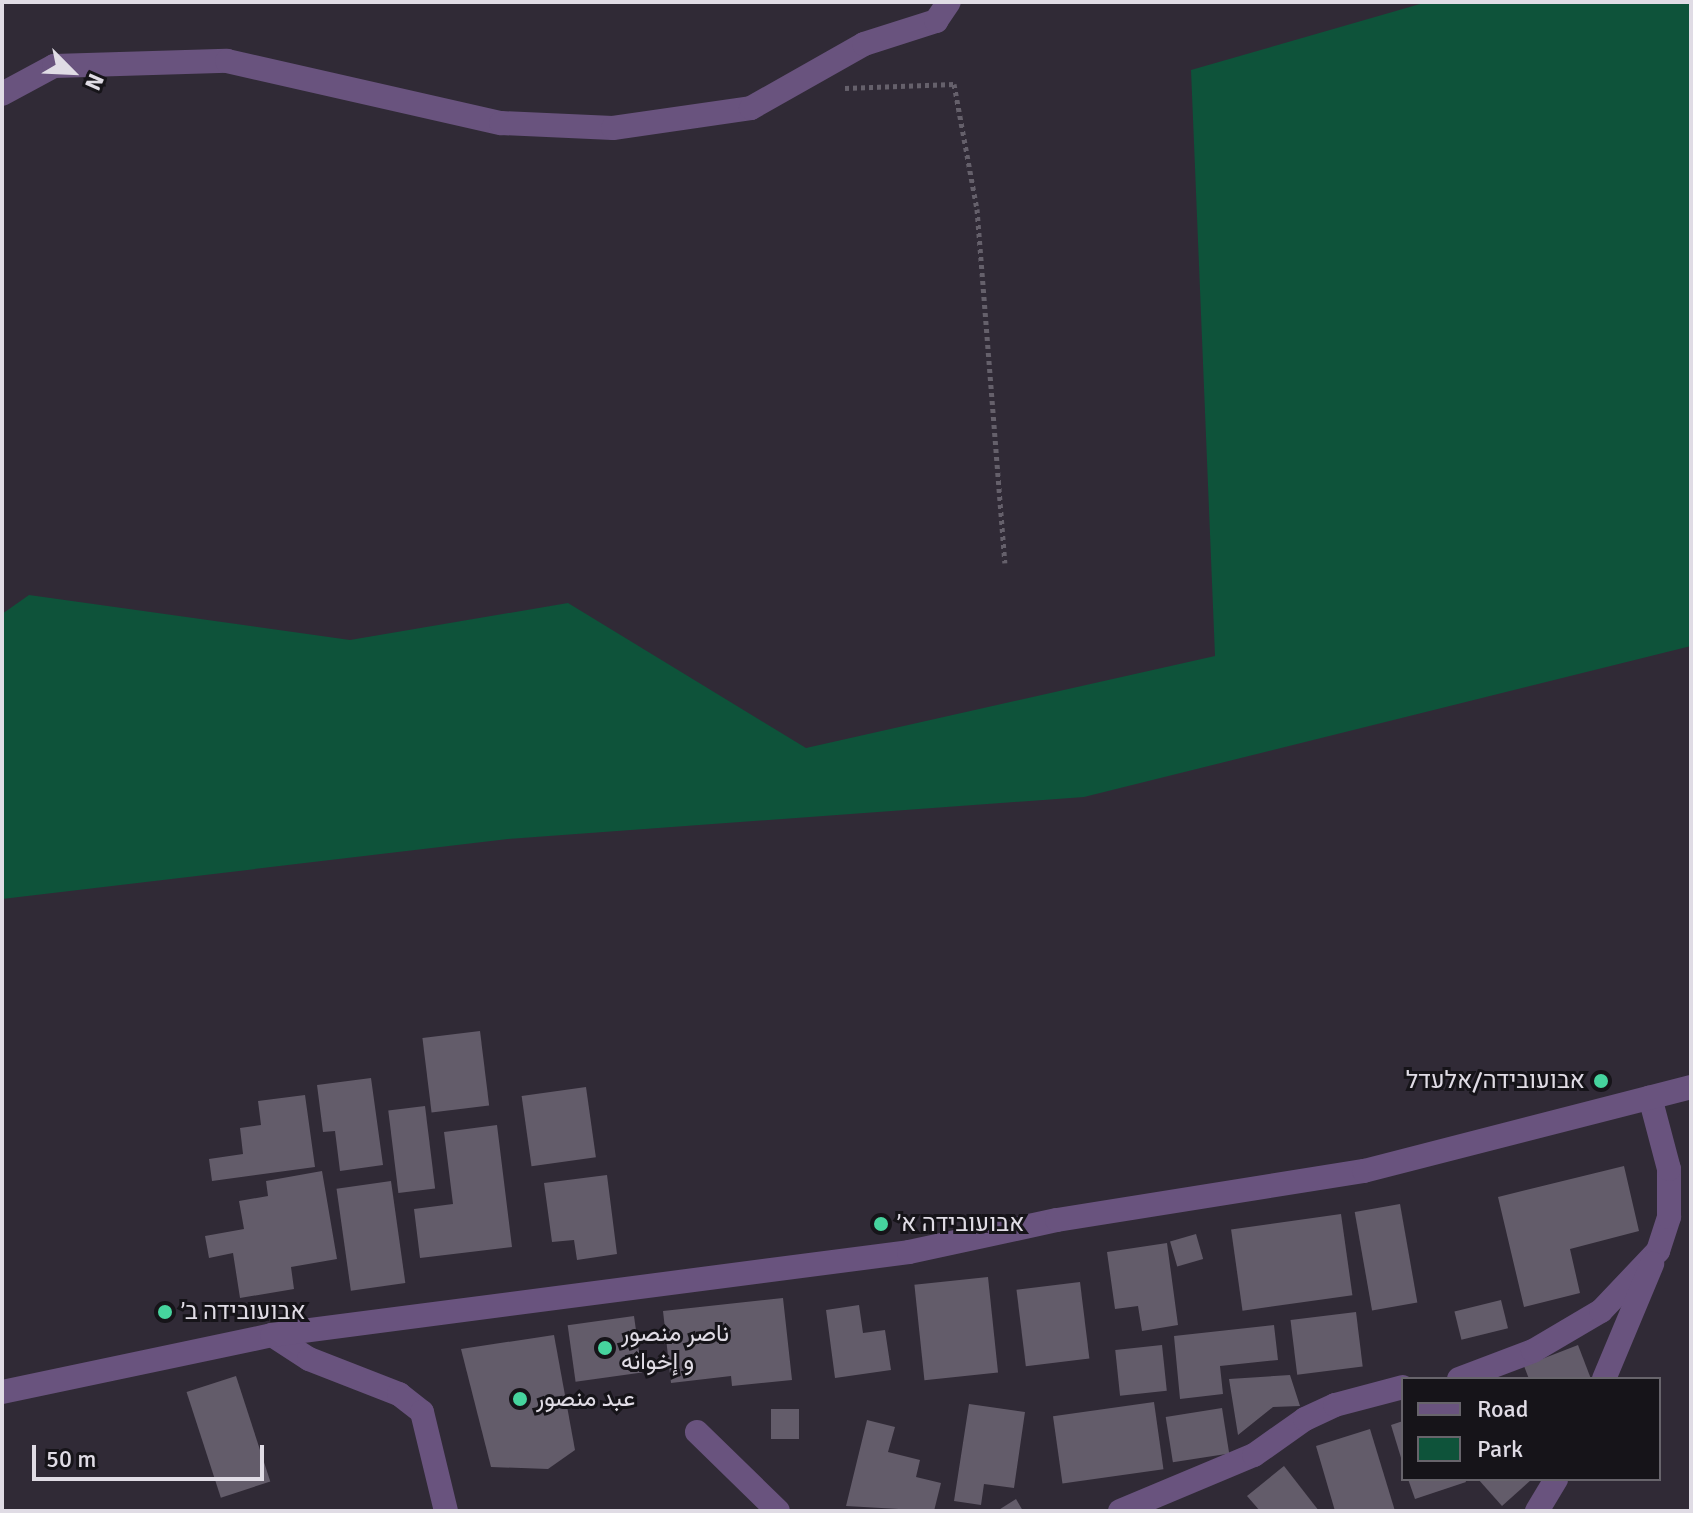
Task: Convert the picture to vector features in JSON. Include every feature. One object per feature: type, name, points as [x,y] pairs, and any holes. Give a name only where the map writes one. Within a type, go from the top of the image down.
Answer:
[{"type":"street","points":[[2,94],[54,66],[227,61],[501,123],[613,128],[751,108],[864,44],[936,21],[949,2]]},
{"type":"street","points":[[2,1392],[272,1335],[909,1252],[1057,1220],[1364,1171],[1691,1087]]},
{"type":"street","points":[[1605,1377],[1658,1251],[1669,1217],[1669,1169],[1650,1097]]},
{"type":"street","points":[[1464,1377],[1533,1351],[1601,1311],[1658,1251]]},
{"type":"street","points":[[272,1335],[309,1359],[399,1394],[422,1412],[446,1511]]},
{"type":"street","points":[[1120,1511],[1254,1455],[1305,1419],[1335,1405],[1401,1388]]},
{"type":"street","points":[[697,1432],[778,1511]]},
{"type":"street","points":[[1537,1511],[1555,1481]]},
{"type":"path","points":[[830,88],[954,84],[977,209],[1005,563]]},
{"type":"green space","points":[[1427,2],[1691,2],[1691,646],[1084,797],[508,839],[2,899],[2,614],[29,595],[350,640],[568,603],[806,748],[1215,656],[1191,70]]},
{"type":"building","points":[[480,1031],[489,1105],[432,1113],[422,1038]]},
{"type":"building","points":[[371,1078],[383,1165],[340,1171],[335,1131],[323,1132],[317,1085]]},
{"type":"building","points":[[586,1087],[596,1157],[532,1166],[522,1096]]},
{"type":"building","points":[[305,1095],[315,1167],[212,1181],[209,1159],[243,1154],[240,1128],[261,1125],[258,1101]]},
{"type":"building","points":[[425,1106],[435,1188],[398,1193],[388,1111]]},
{"type":"building","points":[[497,1125],[512,1247],[420,1258],[414,1209],[453,1204],[444,1132]]},
{"type":"building","points":[[1624,1166],[1639,1231],[1570,1249],[1580,1293],[1524,1307],[1498,1197]]},
{"type":"building","points":[[322,1171],[337,1259],[291,1267],[294,1289],[240,1298],[233,1253],[209,1258],[205,1236],[244,1229],[239,1201],[268,1196],[266,1181]]},
{"type":"building","points":[[607,1175],[617,1254],[577,1260],[574,1240],[552,1242],[544,1183]]},
{"type":"building","points":[[391,1181],[405,1283],[351,1291],[337,1189]]},
{"type":"building","points":[[1400,1204],[1417,1302],[1372,1310],[1355,1212]]},
{"type":"building","points":[[1341,1214],[1352,1295],[1242,1311],[1231,1229]]},
{"type":"building","points":[[1196,1234],[1203,1259],[1177,1266],[1170,1241]]},
{"type":"building","points":[[1167,1243],[1178,1325],[1142,1331],[1138,1306],[1115,1309],[1107,1252]]},
{"type":"building","points":[[988,1277],[998,1372],[924,1380],[914,1285]]},
{"type":"building","points":[[1080,1282],[1089,1358],[1026,1366],[1016,1290]]},
{"type":"building","points":[[783,1298],[792,1380],[732,1386],[731,1376],[671,1383],[663,1311]]},
{"type":"building","points":[[1501,1300],[1508,1328],[1461,1340],[1454,1312]]},
{"type":"building","points":[[859,1305],[863,1333],[885,1330],[891,1370],[835,1378],[826,1310]]},
{"type":"building","points":[[1356,1312],[1363,1367],[1297,1375],[1290,1320]]},
{"type":"building","name":"ناصر منصور و إخوانه","points":[[634,1316],[642,1372],[576,1382],[568,1325]]},
{"type":"building","points":[[1274,1325],[1278,1360],[1220,1366],[1223,1394],[1180,1399],[1174,1336]]},
{"type":"building","name":"عبد منصور","points":[[554,1335],[575,1450],[548,1469],[491,1467],[461,1349]]},
{"type":"building","points":[[1162,1345],[1167,1391],[1120,1396],[1115,1350]]},
{"type":"building","points":[[1578,1345],[1590,1377],[1528,1377],[1524,1366]]},
{"type":"building","points":[[1290,1375],[1300,1406],[1273,1407],[1238,1435],[1229,1379]]},
{"type":"building","points":[[236,1376],[270,1482],[221,1498],[187,1392]]},
{"type":"building","points":[[1154,1402],[1163,1469],[1062,1484],[1053,1416]]},
{"type":"building","points":[[969,1404],[1025,1412],[1014,1488],[984,1484],[981,1505],[954,1501]]},
{"type":"building","points":[[1222,1408],[1229,1453],[1173,1462],[1166,1417]]},
{"type":"building","points":[[771,1409],[799,1409],[799,1439],[771,1439]]},
{"type":"building","points":[[867,1420],[895,1427],[888,1452],[920,1460],[916,1477],[941,1483],[934,1511],[846,1506]]},
{"type":"building","points":[[1401,1422],[1401,1458],[1391,1425]]},
{"type":"building","points":[[1370,1429],[1395,1511],[1335,1511],[1316,1446]]},
{"type":"building","points":[[1284,1466],[1319,1511],[1260,1511],[1247,1496]]},
{"type":"building","points":[[1409,1481],[1466,1481],[1466,1482],[1415,1499]]},
{"type":"building","points":[[1480,1481],[1530,1481],[1502,1506]]},
{"type":"building","points":[[1016,1499],[1023,1511],[997,1511]]},
{"type":"place","name":"אבועובידה/אלעדל","points":[[1601,1081]]},
{"type":"place","name":"אבועובידה א׳","points":[[881,1224]]},
{"type":"place","name":"אבועובידה ב׳","points":[[165,1312]]},
{"type":"place","name":"ناصر منصور و إخوانه","points":[[605,1348]]},
{"type":"place","name":"عبد منصور","points":[[520,1399]]}]
